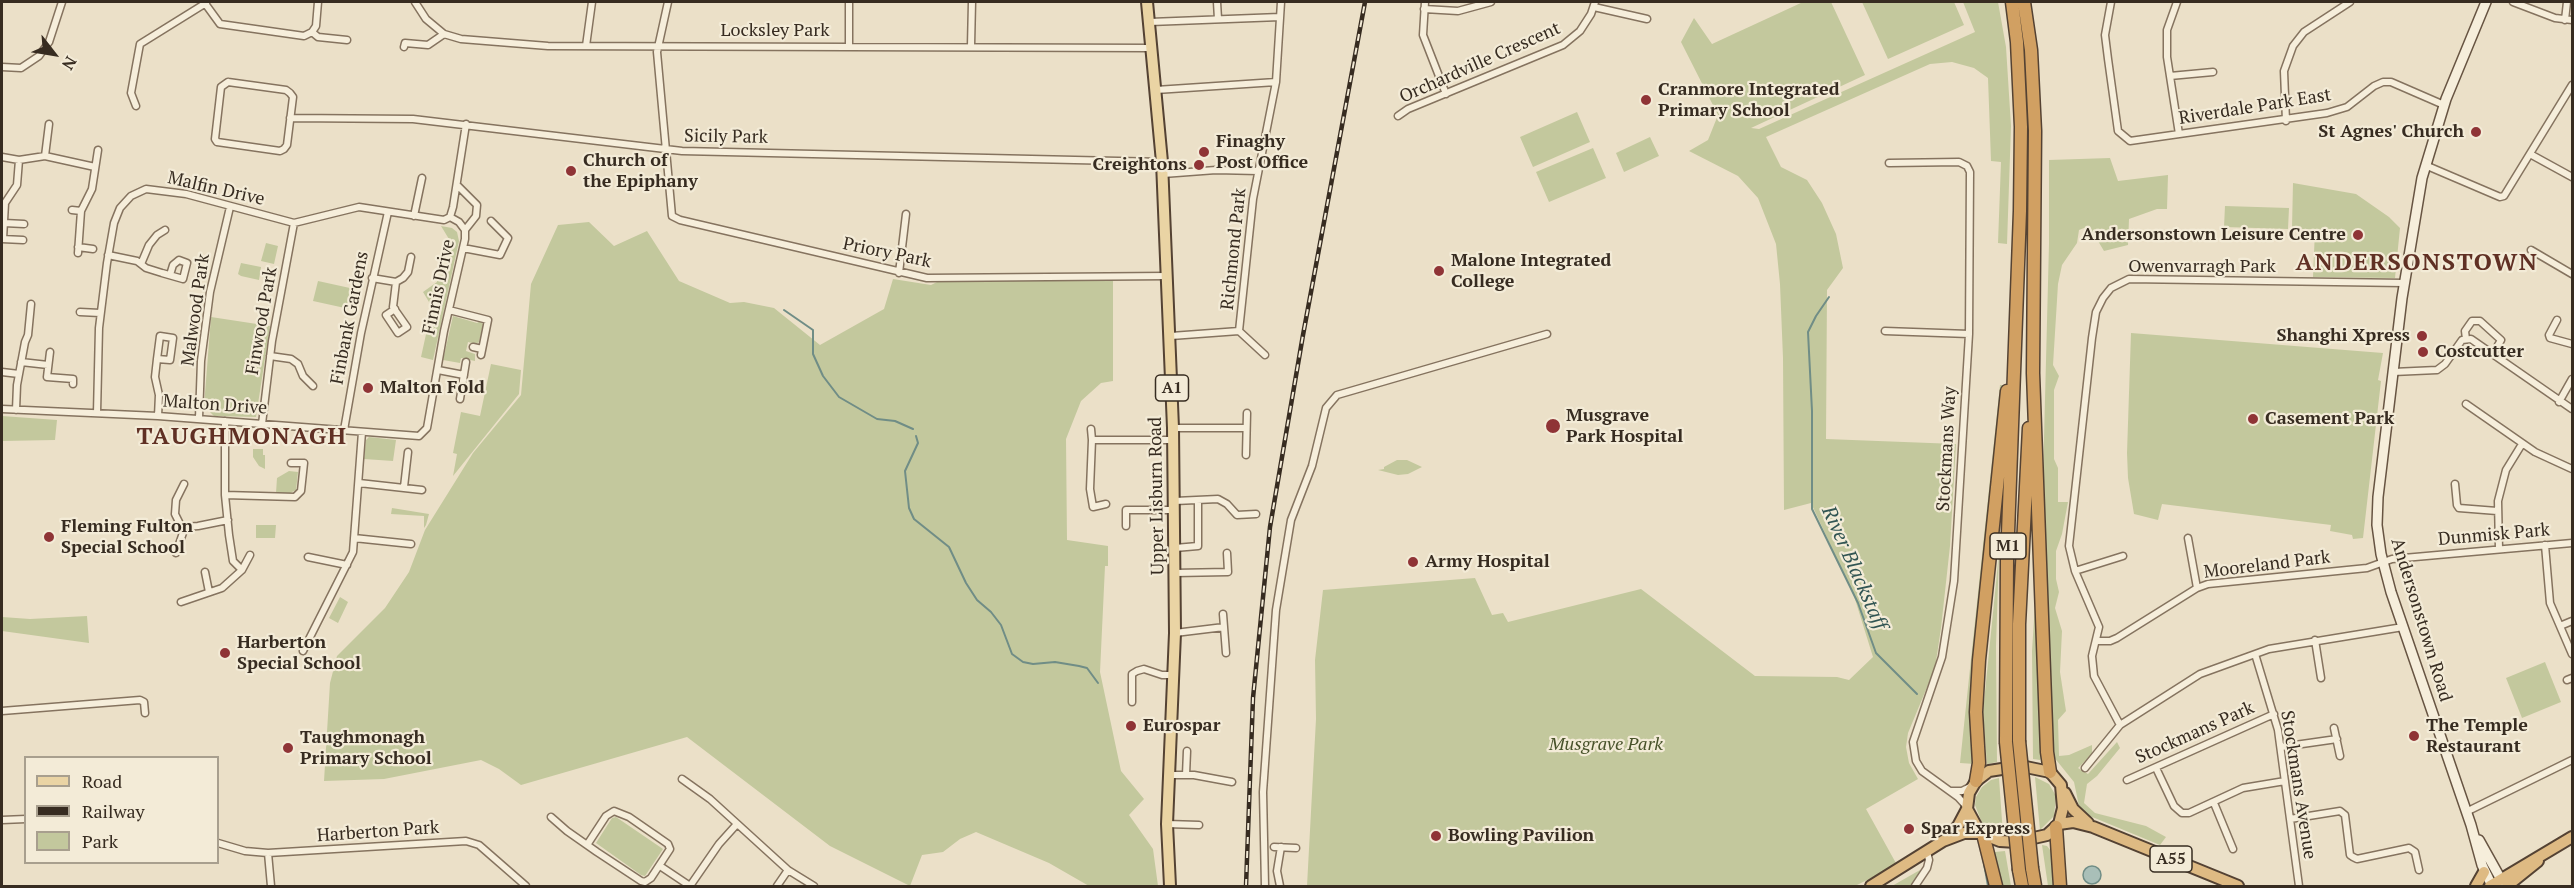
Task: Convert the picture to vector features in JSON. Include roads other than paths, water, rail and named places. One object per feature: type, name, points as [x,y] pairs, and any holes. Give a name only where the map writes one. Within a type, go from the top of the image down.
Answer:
[{"type":"highway","name":"M1","points":[[2012,2],[2017,42],[2021,127],[2007,560],[2012,742],[2019,870],[2022,886]]},
{"type":"highway","name":"M1","points":[[2024,2],[2031,50],[2035,131],[2033,373],[2012,742],[2035,886]]},
{"type":"highway","name":"M1","points":[[1974,783],[1979,762],[1976,712],[1979,660],[2004,412],[2014,351]]},
{"type":"highway","points":[[1974,783],[1989,771],[2011,767],[2031,767],[2050,772],[2047,752],[2033,373]]},
{"type":"highway","name":"A55","points":[[2050,772],[2061,785],[2073,809],[2093,827]]},
{"type":"highway","name":"A55","points":[[1871,886],[1943,841],[1958,826],[1967,808],[1969,793],[1974,783]]},
{"type":"highway","points":[[2060,886],[2057,826],[2063,808],[2061,785]]},
{"type":"highway","points":[[1967,808],[1982,833],[1996,886]]},
{"type":"highway","name":"A55","points":[[1943,841],[1964,833],[1982,833],[2000,841],[2016,842],[2040,837],[2057,826],[2073,822],[2093,827],[2238,886]]},
{"type":"highway","points":[[2498,885],[2572,837]]},
{"type":"highway","points":[[2476,886],[2484,872]]},
{"type":"main road","name":"Upper Lisburn Road","points":[[1148,2],[1163,174],[1174,434],[1174,675],[1169,775]]},
{"type":"main road","name":"Andersonstown Road","points":[[2486,2],[2444,105],[2425,165],[2404,283],[2377,511],[2379,544],[2383,562],[2403,627],[2466,812],[2498,885]]},
{"type":"main road","name":"A1","points":[[1169,775],[1167,824],[1170,886]]},
{"type":"main road","name":"Andersonstown Road","points":[[2471,825],[2484,872],[2498,885]]},
{"type":"street","points":[[2,67],[21,68],[39,56],[49,42],[62,2]]},
{"type":"street","points":[[136,106],[131,93],[140,44],[205,2],[220,24],[304,36],[312,32],[316,26],[318,2]]},
{"type":"street","points":[[404,47],[405,43],[428,45],[444,34],[426,19],[415,2]]},
{"type":"street","points":[[586,46],[592,2]]},
{"type":"street","points":[[665,150],[657,46],[668,2]]},
{"type":"street","points":[[849,2],[849,47]]},
{"type":"street","points":[[971,46],[972,2]]},
{"type":"street","points":[[1217,2],[1218,19]]},
{"type":"street","name":"Richmond Park","points":[[1239,331],[1258,171],[1276,82],[1281,2]]},
{"type":"street","points":[[1446,94],[1423,34],[1424,5],[1458,11],[1491,2]]},
{"type":"street","name":"Riverdale Park East","points":[[2111,2],[2105,35],[2108,59],[2118,131],[2130,141],[2327,114],[2347,107],[2383,82],[2391,82],[2444,105]]},
{"type":"street","points":[[2177,2],[2167,30],[2170,76],[2179,134]]},
{"type":"street","points":[[2286,121],[2284,71],[2293,46],[2310,28],[2350,2]]},
{"type":"street","points":[[2513,2],[2569,20],[2567,2]]},
{"type":"street","name":"Orchardville Crescent","points":[[1398,116],[1563,45],[1580,31],[1595,4],[1647,19]]},
{"type":"street","points":[[1150,22],[1280,17]]},
{"type":"street","points":[[312,32],[318,37],[347,40]]},
{"type":"street","name":"Locksley Park","points":[[444,34],[461,39],[548,46],[1152,48]]},
{"type":"street","points":[[2170,76],[2212,72]]},
{"type":"street","points":[[228,82],[286,90],[293,97],[290,118],[287,145],[280,151],[220,144],[215,139],[221,87],[228,82]]},
{"type":"street","points":[[1156,90],[1276,82]]},
{"type":"street","points":[[2425,165],[2500,197],[2508,193],[2530,154],[2570,96],[2572,85]]},
{"type":"street","name":"Sicily Park","points":[[290,118],[413,119],[665,150],[1162,162]]},
{"type":"street","points":[[450,217],[458,186],[466,124]]},
{"type":"street","points":[[45,156],[50,127]]},
{"type":"street","points":[[93,249],[78,250],[81,211],[92,189],[98,150]]},
{"type":"street","name":"Priory Park","points":[[665,150],[672,216],[680,220],[927,278],[1168,276]]},
{"type":"street","points":[[2530,154],[2572,177]]},
{"type":"street","points":[[2,157],[19,160],[45,156],[95,167]]},
{"type":"street","points":[[19,160],[17,185],[5,203],[2,239],[23,240]]},
{"type":"street","name":"Stockmans Way","points":[[1888,163],[1959,162],[1967,166],[1970,172],[1969,334],[1954,581],[1948,629],[1933,685],[1913,741],[1916,761],[1922,771],[1950,791],[1967,808]]},
{"type":"street","points":[[1163,174],[1216,170],[1258,171]]},
{"type":"street","points":[[414,216],[422,178]]},
{"type":"street","points":[[458,186],[477,205],[476,216],[465,230]]},
{"type":"street","name":"Malfin Drive","points":[[97,413],[100,313],[108,255],[114,223],[120,208],[131,196],[146,189],[186,194],[294,224],[359,207],[435,220],[450,217]]},
{"type":"street","name":"Malwood Park","points":[[198,418],[201,361],[209,303],[230,207]]},
{"type":"street","points":[[72,210],[81,211]]},
{"type":"street","name":"Finbank Gardens","points":[[344,430],[372,278],[388,212]]},
{"type":"street","points":[[899,273],[906,214]]},
{"type":"street","name":"Finnis Drive","points":[[424,432],[463,248],[465,230],[459,222],[450,217]]},
{"type":"street","points":[[463,248],[500,255],[508,238],[491,221]]},
{"type":"street","points":[[4,223],[24,223]]},
{"type":"street","name":"Finwood Park","points":[[262,424],[270,356],[294,224]]},
{"type":"street","points":[[141,264],[149,245],[157,235],[165,230]]},
{"type":"street","points":[[2531,250],[2572,274]]},
{"type":"street","points":[[108,255],[170,275]]},
{"type":"street","points":[[372,278],[396,282],[404,278],[408,272],[411,257]]},
{"type":"street","name":"Owenvarragh Park","points":[[2120,725],[2094,676],[2092,656],[2097,640],[2098,624],[2070,556],[2069,536],[2092,338],[2099,305],[2111,288],[2123,281],[2137,279],[2404,283]]},
{"type":"street","points":[[394,309],[396,282]]},
{"type":"street","points":[[16,410],[19,374],[28,335],[31,304]]},
{"type":"street","points":[[449,310],[488,320],[481,352],[473,347]]},
{"type":"street","points":[[80,312],[100,313]]},
{"type":"street","points":[[2466,339],[2465,331],[2472,321],[2480,321],[2501,340],[2493,354]]},
{"type":"street","points":[[2557,321],[2549,335],[2550,338],[2572,344]]},
{"type":"street","points":[[1171,336],[1239,331],[1264,355]]},
{"type":"street","points":[[1885,331],[1969,334]]},
{"type":"street","points":[[1265,886],[1263,792],[1276,610],[1291,520],[1312,466],[1326,408],[1337,395],[1547,334]]},
{"type":"street","points":[[2393,372],[2437,370],[2445,364],[2462,340],[2473,340],[2572,409]]},
{"type":"street","points":[[50,352],[47,377],[73,380],[73,384]]},
{"type":"street","points":[[270,356],[291,359],[298,364],[303,376],[313,386]]},
{"type":"street","points":[[157,359],[155,377],[159,395],[158,416]]},
{"type":"street","points":[[21,362],[48,364]]},
{"type":"street","points":[[460,399],[466,362]]},
{"type":"street","points":[[438,370],[464,375]]},
{"type":"street","points":[[2,372],[19,374]]},
{"type":"street","points":[[2559,402],[2572,379]]},
{"type":"street","points":[[2466,404],[2522,444],[2572,469]]},
{"type":"street","name":"Malton Drive","points":[[2,409],[198,418],[413,436],[424,432]]},
{"type":"street","points":[[1246,455],[1247,414]]},
{"type":"street","points":[[225,421],[225,495],[233,561],[242,570]]},
{"type":"street","points":[[1092,440],[1246,428]]},
{"type":"street","points":[[1091,429],[1090,489],[1093,507],[1106,504]]},
{"type":"street","points":[[303,651],[353,552],[362,432]]},
{"type":"street","points":[[2499,549],[2497,511],[2506,470],[2522,444]]},
{"type":"street","points":[[404,487],[408,452]]},
{"type":"street","points":[[225,495],[295,497],[301,491],[304,464],[291,463]]},
{"type":"street","points":[[359,483],[422,490]]},
{"type":"street","points":[[183,484],[176,500],[175,514],[180,524],[185,526],[228,520]]},
{"type":"street","points":[[2455,484],[2459,508],[2497,511]]},
{"type":"street","points":[[1126,526],[1126,510],[1175,506],[1198,500],[1218,499],[1227,504],[1237,515],[1256,514]]},
{"type":"street","points":[[1175,548],[1198,546],[1198,500]]},
{"type":"street","points":[[176,553],[185,526]]},
{"type":"street","points":[[354,538],[411,543]]},
{"type":"street","points":[[2188,538],[2197,588]]},
{"type":"street","name":"Dunmisk Park","points":[[2383,562],[2392,559],[2572,543]]},
{"type":"street","points":[[2545,545],[2548,593],[2572,654]]},
{"type":"street","points":[[1175,573],[1228,572],[1227,553]]},
{"type":"street","points":[[181,602],[222,588],[242,570],[250,555]]},
{"type":"street","points":[[2075,571],[2123,556]]},
{"type":"street","points":[[308,557],[347,565]]},
{"type":"street","name":"Mooreland Park","points":[[2097,640],[2110,641],[2117,638],[2197,588],[2208,584],[2367,568],[2383,562]]},
{"type":"street","points":[[205,572],[209,592]]},
{"type":"street","points":[[1223,615],[1226,653]]},
{"type":"street","points":[[2560,627],[2572,621]]},
{"type":"street","points":[[1174,633],[1224,627]]},
{"type":"street","points":[[2085,768],[2120,725],[2200,674],[2255,654],[2315,640],[2403,627]]},
{"type":"street","points":[[2315,640],[2321,678]]},
{"type":"street","name":"Stockmans Avenue","points":[[2255,654],[2274,714],[2281,747],[2299,886]]},
{"type":"street","points":[[1132,702],[1132,674],[1144,669],[1162,675],[1174,675]]},
{"type":"street","points":[[2,711],[140,700],[144,702],[146,713]]},
{"type":"street","name":"Stockmans Park","points":[[2127,780],[2274,714]]},
{"type":"street","points":[[2334,728],[2340,756]]},
{"type":"street","points":[[2281,747],[2337,739]]},
{"type":"street","points":[[1186,775],[1187,751]]},
{"type":"street","points":[[2466,812],[2572,760]]},
{"type":"street","points":[[2156,768],[2178,810],[2189,813],[2243,788],[2284,781]]},
{"type":"street","points":[[1169,775],[1186,775],[1232,782]]},
{"type":"street","points":[[693,787],[698,779]]},
{"type":"street","points":[[682,780],[710,799],[788,870],[814,886]]},
{"type":"street","points":[[1950,791],[1962,791],[1974,783]]},
{"type":"street","points":[[2214,803],[2233,849]]},
{"type":"street","points":[[550,817],[587,845],[641,881],[649,881],[670,849],[669,845],[618,811],[606,816],[587,845]]},
{"type":"street","points":[[2290,819],[2340,811],[2345,815],[2350,855],[2353,858],[2409,848],[2415,852],[2419,870]]},
{"type":"street","points":[[2,820],[24,819]]},
{"type":"street","points":[[660,866],[690,886],[719,844],[737,824]]},
{"type":"street","points":[[1167,824],[1199,825]]},
{"type":"street","name":"Harberton Park","points":[[219,843],[245,851],[268,853],[466,841],[479,845],[526,886]]},
{"type":"street","points":[[1280,886],[1277,871],[1277,847],[1296,848]]},
{"type":"street","points":[[1915,886],[1927,868],[1929,860],[1927,852]]},
{"type":"street","points":[[268,853],[271,886]]},
{"type":"street","points":[[777,886],[788,870]]},
{"type":"water","points":[[2092,866],[2100,871],[2101,875],[2096,883],[2092,884],[2084,879],[2083,875],[2088,867]]},
{"type":"waterway","name":"River Blackstaff","points":[[1829,297],[1808,332],[1812,411],[1812,509],[1858,603],[1876,653],[1917,694]]},
{"type":"waterway","points":[[784,310],[813,330],[813,354],[823,376],[839,397],[877,419],[895,421],[913,429]]},
{"type":"waterway","points":[[916,436],[918,443],[905,471],[909,508],[914,519],[949,547],[977,600],[1001,625],[1012,654],[1023,662],[1033,664],[1055,662],[1087,668],[1098,683]]},
{"type":"waterway","name":"River Blackstaff","points":[[1983,858],[1988,886]]},
{"type":"railway","points":[[1246,886],[1253,698],[1270,527],[1365,2]]},
{"type":"place","name":"Cranmore Integrated Primary School","points":[[1646,100]]},
{"type":"place","name":"St Agnes' Church","points":[[2476,132]]},
{"type":"place","name":"Finaghy Post Office","points":[[1204,152]]},
{"type":"place","name":"Creightons","points":[[1199,165]]},
{"type":"place","name":"Church of the Epiphany","points":[[571,171]]},
{"type":"place","name":"Andersonstown Leisure Centre","points":[[2358,235]]},
{"type":"place","name":"Malone Integrated College","points":[[1439,271]]},
{"type":"place","name":"Shanghi Xpress","points":[[2422,336]]},
{"type":"place","name":"Costcutter","points":[[2423,352]]},
{"type":"place","name":"Malton Fold","points":[[368,388]]},
{"type":"place","name":"Casement Park","points":[[2253,419]]},
{"type":"place","name":"Musgrave Park Hospital","points":[[1553,426]]},
{"type":"place","name":"Fleming Fulton Special School","points":[[49,537]]},
{"type":"place","name":"Army Hospital","points":[[1413,562]]},
{"type":"place","name":"Harberton Special School","points":[[225,653]]},
{"type":"place","name":"Eurospar","points":[[1131,726]]},
{"type":"place","name":"The Temple Restaurant","points":[[2414,736]]},
{"type":"place","name":"Taughmonagh Primary School","points":[[288,748]]},
{"type":"place","name":"Spar Express","points":[[1909,829]]},
{"type":"place","name":"Bowling Pavilion","points":[[1436,836]]},
{"type":"district","name":"ANDERSONSTOWN","points":[[2417,263]]},
{"type":"district","name":"TAUGHMONAGH","points":[[242,437]]},
{"type":"park label","name":"Musgrave Park","points":[[1606,745]]}]
